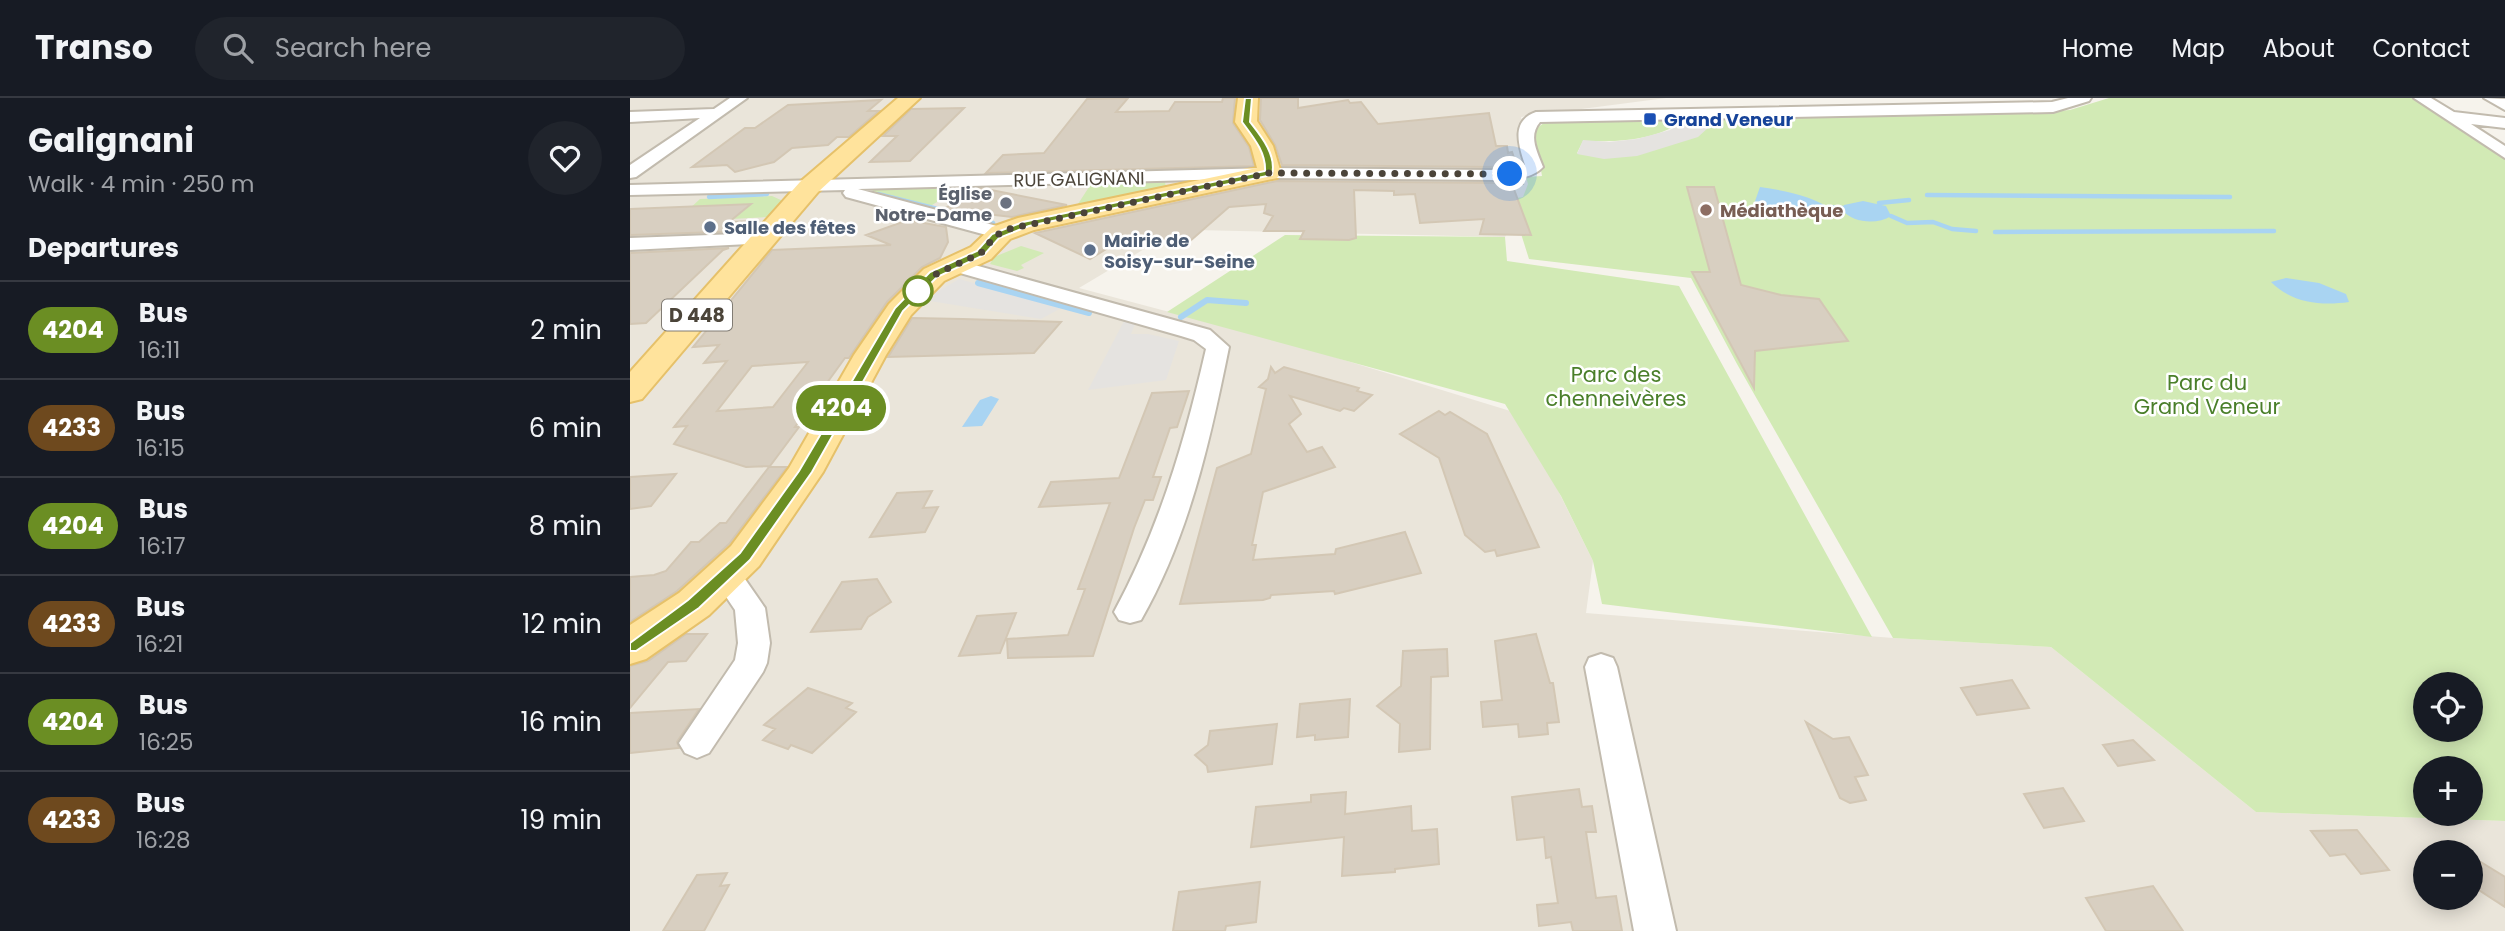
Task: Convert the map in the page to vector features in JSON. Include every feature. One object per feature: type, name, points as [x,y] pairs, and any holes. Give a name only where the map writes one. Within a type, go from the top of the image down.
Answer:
[{"type":"main road","name":"D 448","points":[[630,392],[809,187],[910,98]]},
{"type":"main road","points":[[630,647],[694,604],[727,576],[745,556],[805,472],[899,310],[934,275],[981,253],[1001,233],[1027,224],[1184,184],[1269,173],[1270,163],[1259,139],[1246,122],[1248,98]]},
{"type":"street","points":[[630,173],[740,98]]},
{"type":"street","points":[[1534,98],[1536,117]]},
{"type":"street","points":[[1269,173],[1496,175],[1525,172],[1534,167],[1525,139],[1526,128],[1536,117],[2053,107],[2084,98]]},
{"type":"street","points":[[2421,98],[2505,153]]},
{"type":"street","points":[[2491,98],[2505,105]]},
{"type":"street","points":[[630,117],[716,113]]},
{"type":"street","points":[[2448,116],[2505,123]]},
{"type":"street","name":"RUE GALIGNANI","points":[[853,188],[1184,184]]},
{"type":"street","points":[[630,190],[809,187],[819,192],[853,188],[1001,233]]},
{"type":"street","points":[[630,244],[764,239]]},
{"type":"street","points":[[953,265],[1202,335],[1218,347],[1195,451],[1147,581],[1130,612]]},
{"type":"street","points":[[697,743],[751,663],[754,643],[751,608],[727,576]]},
{"type":"street","points":[[1601,667],[1655,931]]},
{"type":"shaded area","points":[[630,98],[1666,98],[1521,117],[1531,187],[1505,237],[1152,229],[1156,242],[1079,288],[1305,348],[1520,414],[1593,561],[1586,613],[1893,638],[2051,647],[2256,812],[2413,818],[2413,826],[2483,826],[2483,820],[2505,821],[2505,931],[630,931]]},
{"type":"shaded area","points":[[1713,119],[1698,137],[1637,156],[1604,159],[1577,154],[1583,140],[1609,142],[1637,139],[1670,130],[1680,124],[1672,120]]},
{"type":"shaded area","points":[[959,279],[1063,307],[1041,319],[924,300]]},
{"type":"shaded area","points":[[1124,321],[1135,324],[1131,334],[1148,334],[1179,341],[1166,380],[1088,390]]},
{"type":"green space","name":"Parc du Grand Veneur","points":[[2109,98],[2414,98],[2505,158],[2505,821],[2483,820],[2483,756],[2413,756],[2413,818],[2256,812],[2051,647],[1893,638],[1691,278],[1529,259],[1510,199],[1523,197],[1528,184],[1526,177],[1542,176],[1534,130],[1544,123],[1672,120],[1680,123],[1646,137],[1583,141],[1577,153],[1709,127],[1713,119],[2070,110]]},
{"type":"green space","points":[[1165,182],[1166,187],[1076,207],[1091,184]]},
{"type":"green space","points":[[966,185],[939,197],[937,202],[927,208],[872,191],[878,187]]},
{"type":"green space","points":[[772,196],[783,201],[769,217],[675,222],[700,199]]},
{"type":"green space","name":"Parc des chenneivères","points":[[1285,235],[1505,237],[1507,261],[1679,286],[1872,637],[1602,604],[1593,561],[1561,496],[1505,404],[1167,312]]},
{"type":"green space","points":[[1021,246],[1044,253],[1021,265],[1024,268],[1017,271],[990,264],[994,257]]},
{"type":"water","points":[[1760,187],[1799,195],[1835,211],[1804,217],[1772,213],[1754,204]]},
{"type":"water","points":[[1863,201],[1886,206],[1891,216],[1879,221],[1865,221],[1852,218],[1842,210],[1844,205]]},
{"type":"water","points":[[2286,278],[2319,283],[2346,294],[2349,302],[2328,304],[2298,299],[2271,282]]},
{"type":"water","points":[[991,396],[999,399],[982,426],[962,427],[980,400]]},
{"type":"building","points":[[1128,98],[1116,112],[1169,111],[1175,102],[1222,102],[1223,98],[1235,98],[1233,123],[1249,147],[1254,166],[986,173],[1003,155],[1044,153],[1087,99]]},
{"type":"building","points":[[1261,98],[1298,98],[1298,108],[1348,100],[1350,103],[1361,102],[1378,124],[1489,113],[1496,146],[1507,146],[1508,153],[1512,152],[1516,164],[1496,167],[1282,165],[1275,145],[1260,120]]},
{"type":"building","points":[[881,100],[868,111],[879,111],[849,137],[837,137],[828,145],[792,148],[774,162],[735,172],[727,165],[692,167],[745,128],[755,128],[788,105]]},
{"type":"building","points":[[964,108],[910,161],[870,162],[897,136],[883,136],[911,109]]},
{"type":"building","points":[[1522,180],[1523,184],[1512,184],[1531,235],[1480,234],[1484,219],[1420,223],[1415,194],[1394,195],[1394,191],[1354,190],[1356,238],[1349,240],[1300,239],[1304,231],[1264,231],[1273,216],[1264,213],[1266,204],[1229,207],[1189,242],[1129,235],[1090,259],[1035,233],[1277,181],[1496,183]]},
{"type":"building","points":[[1687,187],[1714,187],[1741,285],[1781,295],[1819,299],[1848,341],[1755,351],[1754,388],[1692,272],[1710,272]]},
{"type":"building","name":"Église Notre-Dame","points":[[979,188],[1067,205],[1012,217],[944,209]]},
{"type":"building","points":[[751,204],[729,222],[750,221],[745,226],[754,225],[747,231],[630,235],[630,209]]},
{"type":"building","points":[[908,220],[946,227],[948,242],[940,258],[922,267],[887,302],[849,358],[845,358],[795,427],[799,427],[770,466],[746,467],[674,444],[687,426],[674,427],[727,361],[704,363],[719,345],[693,347],[772,250],[891,245],[866,235]],"holes":[[[808,362],[773,407],[717,411],[752,366]]]},
{"type":"building","points":[[729,248],[723,250],[646,323],[630,324],[630,253]]},
{"type":"building","points":[[912,318],[1061,322],[1034,353],[888,357]]},
{"type":"building","points":[[1271,367],[1275,373],[1284,367],[1359,388],[1357,391],[1372,395],[1354,411],[1344,408],[1340,411],[1290,396],[1301,414],[1289,424],[1307,452],[1322,447],[1335,467],[1263,492],[1252,545],[1256,545],[1253,560],[1335,554],[1336,549],[1405,532],[1421,573],[1335,594],[1334,591],[1271,595],[1263,600],[1180,604],[1217,468],[1251,454],[1266,389],[1259,387],[1268,379]]},
{"type":"building","points":[[1189,391],[1177,427],[1170,428],[1153,477],[1161,477],[1153,500],[1145,500],[1134,528],[1093,656],[1008,658],[1007,639],[1068,635],[1085,589],[1078,589],[1110,503],[1039,507],[1051,482],[1119,478],[1152,393]]},
{"type":"building","points":[[1439,411],[1445,415],[1450,412],[1487,434],[1539,547],[1497,556],[1495,550],[1485,552],[1465,535],[1439,458],[1400,434]]},
{"type":"building","points":[[769,467],[787,467],[729,544],[677,591],[630,622],[630,577],[666,571],[691,542],[699,542],[720,523],[726,523]]},
{"type":"building","points":[[676,474],[651,506],[630,509],[630,477]]},
{"type":"building","points":[[932,491],[923,508],[938,507],[925,532],[870,537],[897,493]]},
{"type":"building","points":[[877,579],[891,602],[868,617],[861,629],[811,632],[842,582]]},
{"type":"building","points":[[1016,613],[1000,653],[959,656],[977,616]]},
{"type":"building","points":[[686,634],[707,634],[686,661],[668,662],[630,708],[630,666],[648,661]]},
{"type":"building","points":[[1536,634],[1550,683],[1553,683],[1559,722],[1547,723],[1548,734],[1519,737],[1518,724],[1483,727],[1481,702],[1502,700],[1495,641]]},
{"type":"building","points":[[1447,649],[1448,676],[1431,677],[1430,749],[1399,752],[1400,724],[1377,706],[1401,686],[1403,651]]},
{"type":"building","points":[[2012,680],[2029,708],[1977,715],[1961,688]]},
{"type":"building","points":[[808,688],[852,703],[846,708],[856,712],[812,753],[791,745],[788,749],[763,740],[775,729],[764,725]]},
{"type":"building","points":[[1350,699],[1348,737],[1315,740],[1315,735],[1297,737],[1300,704]]},
{"type":"building","points":[[699,709],[677,742],[679,748],[630,753],[630,713]]},
{"type":"building","points":[[1806,722],[1833,739],[1849,737],[1868,775],[1855,777],[1866,800],[1850,803],[1840,798]]},
{"type":"building","points":[[1277,724],[1272,764],[1208,772],[1207,766],[1195,755],[1208,745],[1210,731]]},
{"type":"building","points":[[2133,740],[2154,760],[2118,766],[2103,745]]},
{"type":"building","points":[[2063,788],[2084,821],[2044,828],[2024,794]]},
{"type":"building","points":[[1579,789],[1582,807],[1592,806],[1596,832],[1586,832],[1596,898],[1616,896],[1622,931],[1573,931],[1571,922],[1539,926],[1537,905],[1558,903],[1551,857],[1546,858],[1544,837],[1517,840],[1512,797]]},
{"type":"building","points":[[1346,792],[1345,814],[1411,806],[1412,831],[1437,829],[1439,864],[1395,869],[1395,872],[1342,876],[1344,837],[1251,847],[1256,807],[1311,802],[1311,795]]},
{"type":"building","points":[[2357,830],[2389,870],[2361,874],[2345,854],[2330,856],[2311,831]]},
{"type":"building","points":[[2483,863],[2505,877],[2505,907],[2483,893]]},
{"type":"building","points":[[727,873],[720,886],[729,885],[704,931],[663,931],[697,875]]},
{"type":"building","points":[[1260,882],[1256,922],[1226,926],[1225,931],[1173,931],[1179,892]]},
{"type":"building","points":[[2153,886],[2183,931],[2106,931],[2086,898]]},
{"type":"waterway","points":[[709,197],[767,194]]},
{"type":"waterway","points":[[878,194],[993,223]]},
{"type":"waterway","points":[[1927,195],[2230,197]]},
{"type":"waterway","points":[[1879,203],[1909,200]]},
{"type":"waterway","points":[[1829,207],[1843,208]]},
{"type":"waterway","points":[[1891,216],[1907,223],[1933,222],[1952,229],[1976,231]]},
{"type":"waterway","points":[[1995,232],[2274,231]]},
{"type":"waterway","points":[[978,283],[1089,313]]},
{"type":"waterway","points":[[1181,317],[1207,300],[1246,303]]},
{"type":"bus line","name":"4204","points":[[630,647],[694,604],[727,576],[745,556],[805,472],[870,355],[899,310],[934,275],[981,253],[995,236],[1009,229],[1269,173],[1270,163],[1259,139],[1246,122],[1248,98]]},
{"type":"place","name":"Grand Veneur","points":[[1650,119]]},
{"type":"place","name":"Église Notre-Dame","points":[[1006,203]]},
{"type":"place","name":"Médiathèque","points":[[1706,210]]},
{"type":"place","name":"Salle des fêtes","points":[[710,227]]},
{"type":"place","name":"Mairie de Soisy-sur-Seine","points":[[1090,250]]},
{"type":"route","points":[[918,291],[916,292],[934,275],[981,253],[995,236],[1009,229],[1269,173],[1510,174]]}]
